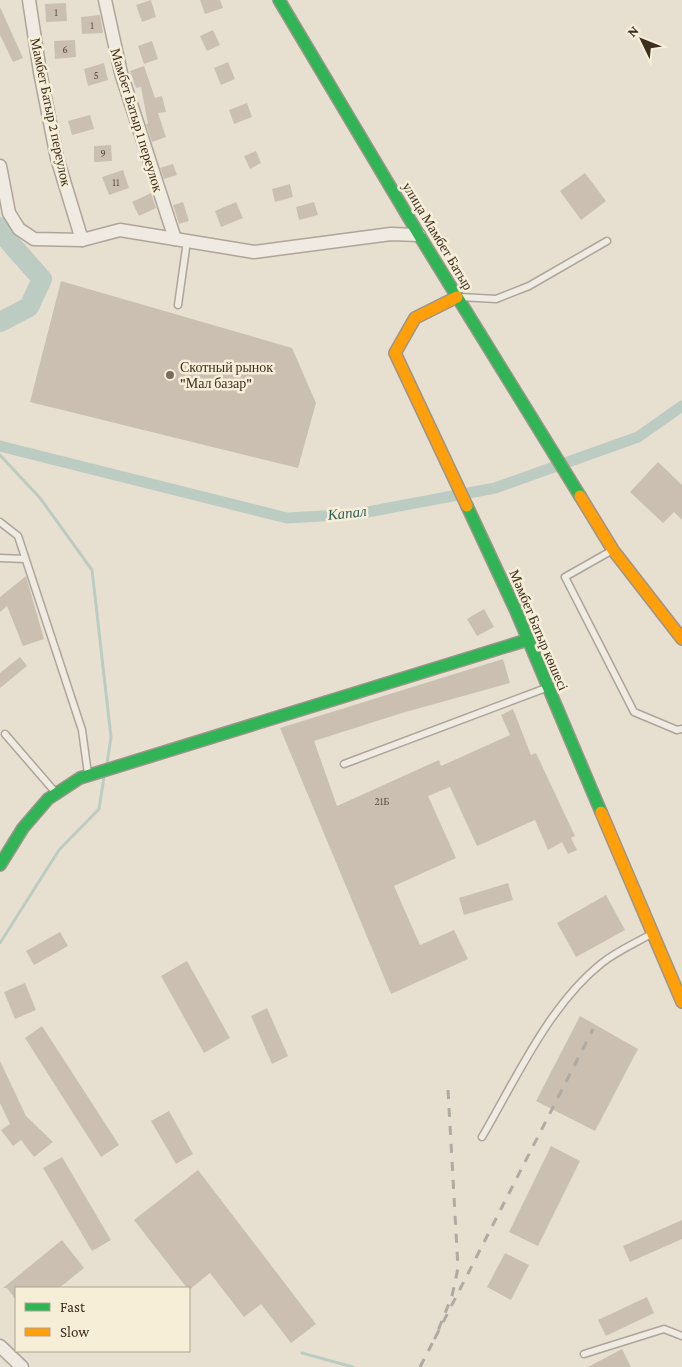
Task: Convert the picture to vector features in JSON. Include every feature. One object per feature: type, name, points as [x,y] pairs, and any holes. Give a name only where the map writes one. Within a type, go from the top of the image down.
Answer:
[{"type":"street","name":"Мамбет Батыр 2 переулок","points":[[29,0],[40,72],[57,158],[82,240]]},
{"type":"street","name":"Мамбет Батыр 1 переулок","points":[[105,0],[121,72],[181,240]]},
{"type":"street","name":"улица Мамбет Батыр","points":[[279,0],[419,235],[613,550]]},
{"type":"street","points":[[0,166],[9,213],[19,229],[34,239],[82,240],[120,230],[254,252],[391,234],[419,235]]},
{"type":"street","name":"Мәмбет Батыр көшесі","points":[[457,297],[415,318],[395,353],[516,611],[547,688],[682,1002]]},
{"type":"street","points":[[613,550],[682,639]]},
{"type":"street","points":[[0,865],[23,828],[48,799],[80,778],[527,640]]},
{"type":"street","points":[[0,1346],[22,1367]]},
{"type":"lane","points":[[178,305],[181,240]]},
{"type":"lane","points":[[457,297],[496,299],[529,286],[607,241]]},
{"type":"lane","points":[[0,522],[18,536],[82,730],[93,774]]},
{"type":"lane","points":[[613,550],[565,577],[634,712],[677,730],[682,729]]},
{"type":"lane","points":[[0,558],[25,559]]},
{"type":"lane","points":[[344,764],[547,688]]},
{"type":"lane","points":[[5,734],[56,794]]},
{"type":"lane","points":[[482,1137],[553,1016],[570,994],[603,962],[652,934]]},
{"type":"lane","points":[[584,1354],[664,1329],[682,1336]]},
{"type":"building","points":[[151,0],[156,17],[142,22],[136,5]]},
{"type":"building","points":[[200,0],[220,0],[223,8],[205,14]]},
{"type":"building","points":[[66,3],[67,21],[46,22],[45,4]]},
{"type":"building","points":[[0,7],[23,58],[13,62],[0,35]]},
{"type":"building","points":[[100,15],[103,33],[82,34],[81,17]]},
{"type":"building","points":[[213,30],[220,45],[207,51],[200,36]]},
{"type":"building","points":[[75,40],[76,57],[55,59],[54,41]]},
{"type":"building","points":[[152,41],[158,59],[144,64],[138,46]]},
{"type":"building","points":[[228,62],[235,79],[221,85],[214,68]]},
{"type":"building","points":[[104,63],[108,80],[88,86],[84,69]]},
{"type":"building","points":[[144,66],[155,98],[162,96],[166,112],[158,113],[166,137],[152,142],[146,124],[148,124],[141,87],[136,88],[130,71]]},
{"type":"building","points":[[247,103],[252,117],[234,124],[229,110]]},
{"type":"building","points":[[90,115],[94,129],[72,135],[68,121]]},
{"type":"building","points":[[111,145],[112,161],[94,162],[94,146]]},
{"type":"building","points":[[256,151],[261,163],[250,169],[244,156]]},
{"type":"building","points":[[173,164],[177,175],[164,179],[160,168]]},
{"type":"building","points":[[123,170],[129,188],[109,195],[102,177]]},
{"type":"building","points":[[585,173],[606,201],[581,220],[560,191]]},
{"type":"building","points":[[290,184],[293,197],[275,202],[272,189]]},
{"type":"building","points":[[151,193],[156,208],[139,216],[132,202]]},
{"type":"building","points":[[183,202],[189,221],[179,224],[173,205]]},
{"type":"building","points":[[236,202],[243,218],[221,227],[215,211]]},
{"type":"building","points":[[314,202],[318,215],[299,220],[296,207]]},
{"type":"building","name":"Скотный рынок \"Мал базар\"","points":[[61,281],[292,348],[316,403],[298,468],[30,402]]},
{"type":"building","points":[[658,462],[682,485],[682,520],[674,512],[663,523],[630,492]]},
{"type":"building","points":[[26,576],[44,639],[23,646],[7,606],[0,612],[0,597]]},
{"type":"building","points":[[484,609],[494,627],[477,636],[467,619]]},
{"type":"building","points":[[20,657],[27,666],[0,688],[0,673]]},
{"type":"building","points":[[503,659],[510,683],[402,713],[314,741],[337,806],[439,760],[441,766],[510,735],[501,715],[513,709],[531,755],[536,753],[575,836],[571,838],[577,850],[568,854],[562,842],[548,850],[535,820],[477,846],[450,787],[428,796],[456,858],[394,886],[420,945],[454,930],[468,959],[391,994],[280,728]]},
{"type":"building","points":[[508,883],[513,900],[464,915],[459,898]]},
{"type":"building","points":[[606,895],[625,930],[576,957],[557,923]]},
{"type":"building","points":[[60,932],[68,946],[34,965],[26,951]]},
{"type":"building","points":[[187,961],[230,1038],[204,1053],[161,976]]},
{"type":"building","points":[[25,983],[36,1010],[15,1019],[4,992]]},
{"type":"building","points":[[267,1008],[288,1056],[272,1064],[251,1016]]},
{"type":"building","points":[[580,1016],[638,1049],[595,1131],[536,1101]]},
{"type":"building","points":[[42,1026],[119,1145],[101,1157],[25,1038]]},
{"type":"building","points":[[0,1061],[26,1116],[53,1142],[34,1157],[21,1140],[13,1146],[1,1130],[10,1124],[0,1103]]},
{"type":"building","points":[[169,1111],[193,1154],[176,1164],[151,1121]]},
{"type":"building","points":[[551,1146],[580,1161],[538,1246],[509,1232]]},
{"type":"building","points":[[62,1157],[111,1240],[92,1251],[43,1168]]},
{"type":"building","points":[[198,1170],[316,1324],[291,1343],[261,1304],[244,1317],[210,1273],[190,1289],[134,1220]]},
{"type":"building","points":[[682,1220],[682,1239],[630,1262],[623,1246]]},
{"type":"building","points":[[62,1240],[84,1268],[60,1287],[15,1287],[15,1299],[7,1288],[3,1288]]},
{"type":"building","points":[[505,1253],[529,1265],[511,1300],[487,1287]]},
{"type":"building","points":[[647,1297],[654,1313],[606,1336],[598,1320]]},
{"type":"building","points":[[622,1349],[631,1367],[588,1367]]},
{"type":"waterway","points":[[0,227],[4,236],[42,279],[29,307],[0,322]]},
{"type":"waterway","name":"Капал","points":[[0,446],[287,518],[357,514],[495,488],[638,437],[682,406]]},
{"type":"waterway","points":[[0,455],[40,498],[92,570],[111,737],[107,764]]},
{"type":"waterway","points":[[0,943],[59,850],[99,809],[104,777]]},
{"type":"waterway","points":[[302,1353],[353,1367]]},
{"type":"railway","points":[[448,1090],[458,1268],[452,1296],[435,1338],[593,1029]]},
{"type":"railway","points":[[420,1367],[435,1338]]},
{"type":"traffic: fast","points":[[279,0],[419,235],[580,496]]},
{"type":"traffic: fast","points":[[467,506],[516,611],[601,812]]},
{"type":"traffic: fast","points":[[0,865],[23,828],[48,799],[80,778],[527,640]]},
{"type":"traffic: slow","points":[[457,297],[415,318],[395,353],[467,506]]},
{"type":"traffic: slow","points":[[580,496],[613,550],[682,639]]},
{"type":"traffic: slow","points":[[601,812],[682,1002]]},
{"type":"place","name":"Скотный рынок \"Мал базар\"","points":[[170,375]]}]
